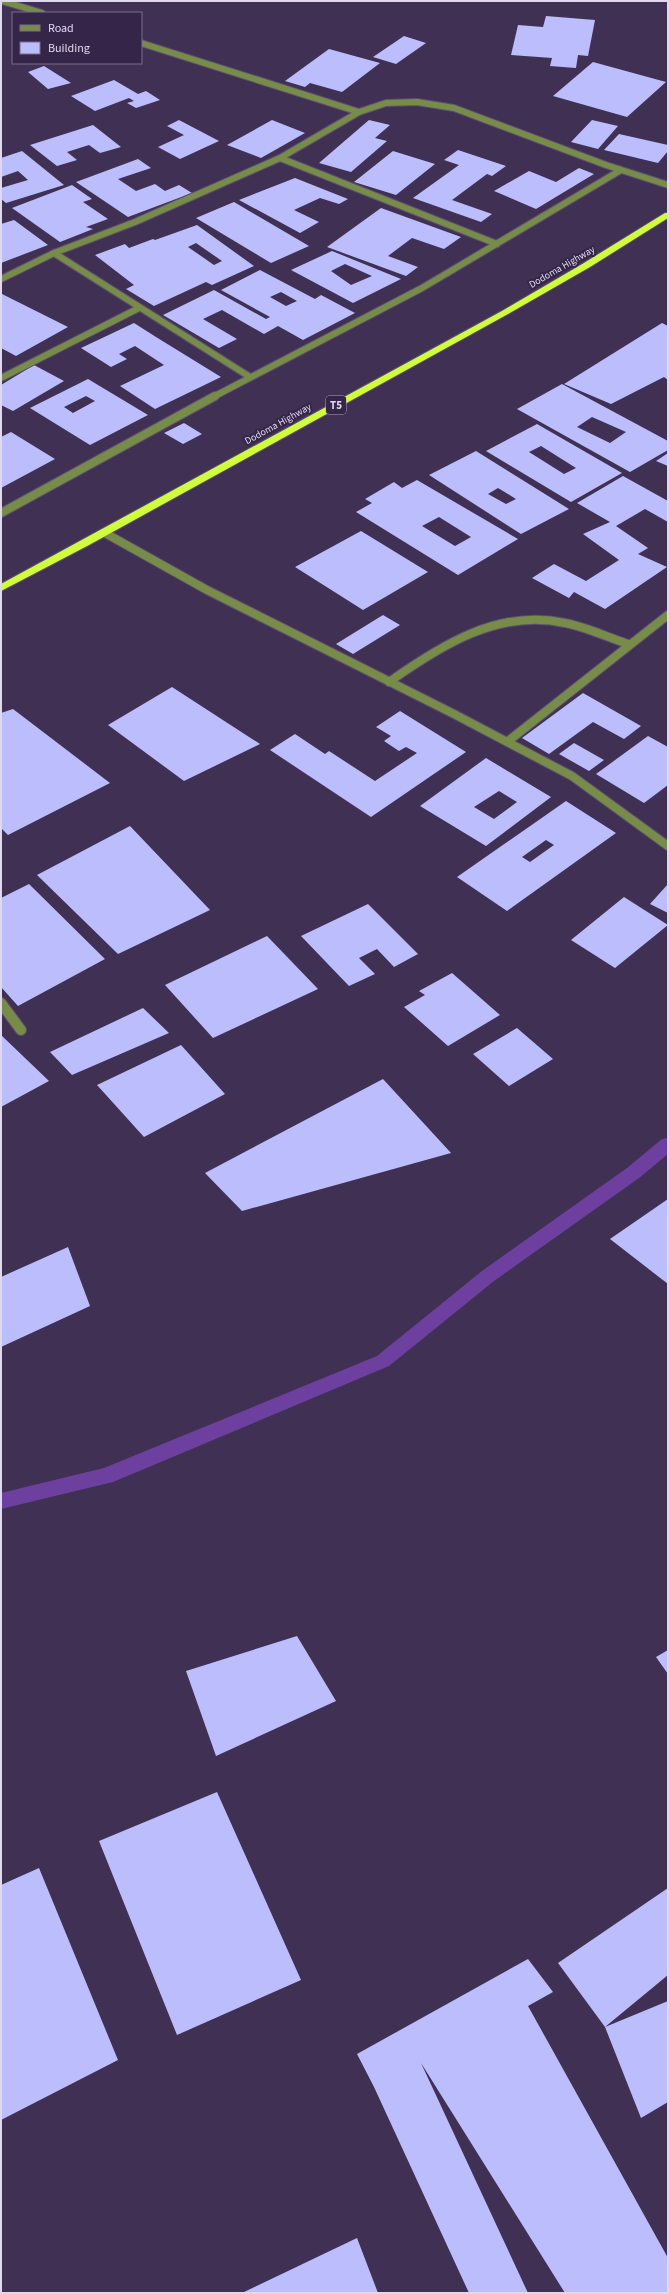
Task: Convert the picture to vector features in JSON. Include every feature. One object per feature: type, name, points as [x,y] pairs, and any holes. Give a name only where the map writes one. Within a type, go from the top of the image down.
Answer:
[{"type":"highway","name":"Dodoma Highway","points":[[1,588],[105,534],[211,473],[521,303],[624,244],[668,215]]},
{"type":"street","points":[[2,1],[39,12]]},
{"type":"street","points":[[142,43],[360,112]]},
{"type":"street","points":[[1,279],[54,253],[134,222],[280,158],[360,112],[386,103],[417,102],[454,108],[621,170],[668,185]]},
{"type":"street","points":[[280,158],[497,244]]},
{"type":"street","points":[[1,513],[250,377],[422,288],[621,170]]},
{"type":"street","points":[[54,253],[250,377]]},
{"type":"street","points":[[1,378],[139,308]]},
{"type":"street","points":[[105,534],[207,590],[572,776],[668,846]]},
{"type":"street","points":[[507,742],[628,644],[668,615]]},
{"type":"street","points":[[389,682],[434,650],[470,631],[509,621],[557,621],[628,644]]},
{"type":"street","points":[[1,1003],[21,1030]]},
{"type":"building","points":[[546,16],[595,20],[588,56],[578,55],[576,68],[550,66],[552,58],[511,55],[518,25],[543,27]]},
{"type":"building","points":[[404,36],[426,43],[396,64],[373,57]]},
{"type":"building","points":[[329,49],[380,63],[342,92],[310,83],[305,87],[285,81]]},
{"type":"building","points":[[593,62],[666,82],[627,117],[553,96]]},
{"type":"building","points":[[44,66],[71,83],[48,89],[28,72]]},
{"type":"building","points":[[114,80],[138,94],[146,91],[160,100],[136,108],[127,103],[134,101],[129,98],[95,111],[71,96]]},
{"type":"building","points":[[179,120],[219,141],[180,159],[158,147],[184,135],[167,126]]},
{"type":"building","points":[[272,120],[305,133],[261,158],[227,145]]},
{"type":"building","points":[[369,120],[390,125],[375,138],[387,141],[351,172],[319,163]]},
{"type":"building","points":[[592,120],[618,126],[598,149],[571,142]]},
{"type":"building","points":[[93,125],[121,147],[100,153],[89,145],[67,152],[77,160],[57,166],[30,145]]},
{"type":"building","points":[[619,134],[668,145],[668,151],[658,163],[604,150]]},
{"type":"building","points":[[458,150],[506,166],[492,176],[487,174],[452,200],[492,214],[481,222],[413,198],[459,165],[444,160]]},
{"type":"building","points":[[22,151],[64,185],[6,203],[1,199],[1,188],[28,180],[18,171],[1,177],[1,158]]},
{"type":"building","points":[[393,151],[435,164],[396,195],[354,182]]},
{"type":"building","points":[[138,159],[151,168],[118,179],[136,191],[155,184],[165,191],[179,185],[192,193],[128,217],[76,182]]},
{"type":"building","points":[[579,168],[594,174],[536,209],[494,191],[529,171],[556,182]]},
{"type":"building","points":[[295,178],[348,199],[339,204],[320,198],[294,210],[319,222],[300,233],[239,200]]},
{"type":"building","points":[[72,185],[92,199],[83,202],[108,219],[86,227],[93,229],[60,242],[12,208]]},
{"type":"building","points":[[234,202],[309,246],[271,263],[196,218]]},
{"type":"building","points":[[381,208],[461,237],[444,249],[412,238],[388,256],[418,267],[406,276],[327,247]]},
{"type":"building","points":[[14,220],[48,245],[1,263],[1,224]]},
{"type":"building","points":[[197,225],[254,266],[212,285],[206,282],[154,306],[126,289],[134,285],[95,255],[125,244],[129,248],[153,239],[155,240]],"holes":[[[196,243],[222,261],[214,265],[188,247]]]},
{"type":"building","points":[[332,251],[401,279],[353,303],[291,270]],"holes":[[[345,264],[372,276],[351,285],[331,271]]]},
{"type":"building","points":[[260,270],[315,299],[321,295],[355,313],[303,340],[278,326],[264,334],[222,310],[203,319],[237,339],[219,348],[163,315],[214,290],[266,319],[270,317],[221,290]],"holes":[[[281,292],[297,301],[286,306],[270,297]]]},
{"type":"building","points":[[1,294],[68,327],[16,356],[1,348]]},
{"type":"building","points":[[134,323],[221,377],[155,409],[120,386],[164,365],[135,346],[119,354],[127,359],[111,367],[81,348]]},
{"type":"building","points":[[662,323],[668,326],[668,380],[664,377],[611,404],[564,384]]},
{"type":"building","points":[[34,365],[64,381],[13,411],[1,405],[1,385]]},
{"type":"building","points":[[88,379],[148,415],[90,445],[30,408]],"holes":[[[86,396],[95,401],[73,413],[64,407]]]},
{"type":"building","points":[[562,384],[668,441],[668,450],[630,472],[517,409]],"holes":[[[592,417],[626,432],[610,443],[577,427]]]},
{"type":"building","points":[[184,423],[202,434],[183,444],[164,433]]},
{"type":"building","points":[[537,424],[622,473],[571,502],[486,451]],"holes":[[[541,446],[576,468],[564,474],[529,452]]]},
{"type":"building","points":[[11,432],[55,459],[1,488],[1,437]]},
{"type":"building","points":[[476,451],[569,509],[521,534],[429,475]],"holes":[[[498,488],[516,499],[506,504],[488,494]]]},
{"type":"building","points":[[668,453],[668,466],[656,461]]},
{"type":"building","points":[[623,476],[668,501],[668,522],[645,509],[616,526],[648,548],[638,554],[667,567],[605,609],[574,592],[569,598],[532,578],[554,564],[586,581],[619,560],[583,534],[610,522],[577,503]]},
{"type":"building","points":[[417,480],[518,539],[458,575],[356,512],[372,503],[365,499],[394,482],[402,488]],"holes":[[[439,517],[471,537],[455,546],[422,526]]]},
{"type":"building","points":[[361,531],[428,572],[363,610],[295,567]]},
{"type":"building","points":[[383,615],[400,625],[353,654],[336,644]]},
{"type":"building","points":[[172,687],[260,744],[184,781],[108,725]]},
{"type":"building","points":[[583,693],[641,726],[624,739],[593,722],[549,754],[522,738]]},
{"type":"building","points":[[13,709],[110,783],[8,835],[1,828],[1,713]]},
{"type":"building","points":[[400,711],[466,752],[371,817],[270,750],[295,734],[325,754],[329,751],[375,781],[417,753],[406,747],[399,751],[384,741],[391,736],[376,727]]},
{"type":"building","points":[[648,736],[668,747],[668,785],[644,803],[596,774]]},
{"type":"building","points":[[574,743],[604,760],[589,771],[559,754]]},
{"type":"building","points":[[486,758],[551,797],[486,846],[420,806]],"holes":[[[499,791],[517,802],[494,819],[474,807]]]},
{"type":"building","points":[[566,801],[616,833],[507,911],[457,877]],"holes":[[[546,840],[554,845],[530,862],[522,857]]]},
{"type":"building","points":[[130,826],[210,910],[118,954],[37,875]]},
{"type":"building","points":[[29,884],[105,959],[18,1006],[1,987],[1,898]]},
{"type":"building","points":[[668,884],[668,913],[650,904]]},
{"type":"building","points":[[624,897],[668,925],[615,968],[571,940]]},
{"type":"building","points":[[368,904],[418,954],[394,967],[377,949],[359,958],[375,974],[349,986],[301,936]]},
{"type":"building","points":[[267,936],[318,989],[213,1038],[165,985]]},
{"type":"building","points":[[452,973],[500,1015],[448,1046],[404,1007],[425,995],[419,991]]},
{"type":"building","points":[[143,1008],[169,1033],[72,1075],[50,1052]]},
{"type":"building","points":[[517,1028],[553,1059],[509,1086],[473,1054]]},
{"type":"building","points":[[1,1035],[49,1081],[1,1107]]},
{"type":"building","points":[[181,1045],[225,1094],[144,1137],[97,1085]]},
{"type":"building","points":[[383,1079],[451,1153],[242,1211],[205,1173]]},
{"type":"building","points":[[668,1199],[668,1284],[610,1239]]},
{"type":"building","points":[[68,1247],[90,1306],[1,1347],[1,1277]]},
{"type":"building","points":[[297,1636],[336,1701],[216,1756],[186,1671]]},
{"type":"building","points":[[668,1650],[668,1674],[656,1657]]},
{"type":"building","points":[[217,1792],[301,1980],[177,2035],[99,1841]]},
{"type":"building","points":[[39,1868],[118,2060],[1,2120],[1,1885]]},
{"type":"building","points":[[668,1888],[668,1975],[605,2027],[558,1963]]},
{"type":"building","points":[[528,1959],[553,1992],[528,2006],[668,2258],[668,2293],[565,2293],[421,2063],[528,2293],[469,2293],[374,2087],[357,2054]]},
{"type":"building","points":[[668,2001],[668,2102],[641,2118],[605,2027]]},
{"type":"building","points":[[357,2238],[378,2293],[242,2293]]},
{"type":"waterway","points":[[1,1501],[106,1476],[383,1361],[488,1276],[633,1173],[668,1144]]}]
